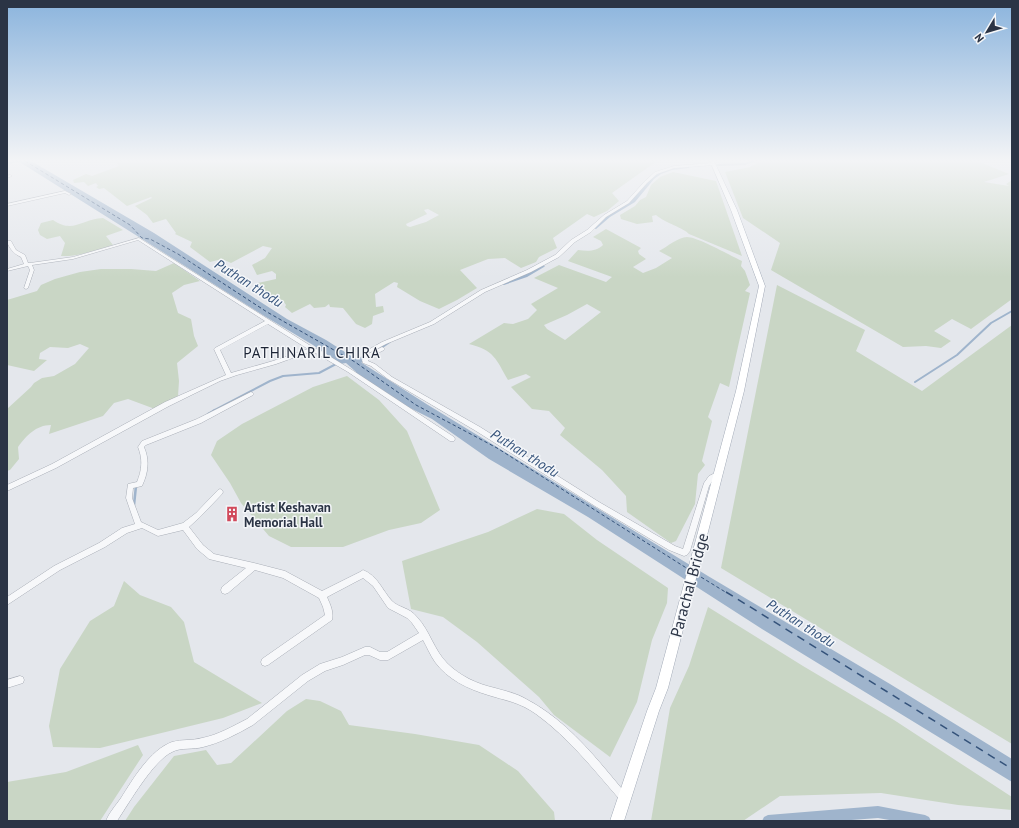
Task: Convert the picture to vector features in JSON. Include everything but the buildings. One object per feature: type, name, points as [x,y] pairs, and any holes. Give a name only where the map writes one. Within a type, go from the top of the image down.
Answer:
[{"type":"main road","name":"Parachal Bridge","points":[[617,821],[662,688],[740,391],[762,286],[729,200]]},
{"type":"street","points":[[7,205],[31,200]]},
{"type":"street","points":[[367,352],[384,343],[432,323],[483,291],[552,259],[573,241],[589,231],[605,216],[630,200]]},
{"type":"street","points":[[7,270],[28,264],[57,262],[140,239],[312,349],[338,363],[452,439]]},
{"type":"street","points":[[10,242],[10,246],[17,254],[23,256],[32,270],[26,288]]},
{"type":"street","points":[[229,375],[217,349],[269,321]]},
{"type":"street","points":[[7,488],[54,466],[167,404],[229,375],[269,365],[312,349]]},
{"type":"street","points":[[382,349],[368,356],[365,362],[373,365],[390,378],[478,429],[597,504],[672,548],[684,553],[687,549],[706,485],[711,478],[718,478]]},
{"type":"street","points":[[139,526],[129,498],[130,486],[140,484],[145,473],[144,455],[141,447],[144,443],[192,424],[251,394]]},
{"type":"street","points":[[7,601],[57,568],[102,545],[125,530],[142,525],[158,533],[185,526],[220,492]]},
{"type":"street","points":[[185,526],[200,547],[212,556],[285,575],[322,595],[329,617],[265,662]]},
{"type":"street","points":[[225,590],[254,566]]},
{"type":"street","points":[[322,595],[363,574],[372,579],[378,585],[389,603],[396,609],[409,614],[442,665],[463,681],[489,692],[520,700],[550,718],[579,744],[624,798]]},
{"type":"street","points":[[111,821],[142,777],[158,757],[168,748],[202,743],[250,722],[305,678],[323,667],[343,661],[365,651],[370,651],[380,656],[388,656],[424,635]]},
{"type":"street","points":[[7,684],[20,680]]},
{"type":"green space","points":[[119,200],[144,200],[127,206]]},
{"type":"green space","points":[[149,200],[618,200],[619,201],[607,211],[594,217],[587,214],[553,238],[557,248],[539,257],[536,262],[521,268],[505,258],[488,259],[460,270],[477,288],[439,309],[420,301],[397,287],[398,283],[394,282],[375,294],[376,307],[383,306],[384,312],[373,316],[372,324],[365,328],[356,324],[343,308],[330,307],[329,304],[325,307],[314,308],[310,304],[292,313],[285,307],[286,305],[284,302],[270,300],[262,291],[258,283],[276,279],[276,274],[272,271],[257,275],[252,265],[265,258],[272,248],[263,246],[231,263],[222,259],[210,262],[190,247],[192,242],[175,234],[176,233],[166,219],[153,223],[147,215],[135,206]],"holes":[[[428,209],[439,215],[426,222],[410,227],[406,224],[427,214],[424,210]]]},
{"type":"green space","points":[[640,200],[722,200],[742,256],[689,234],[656,215],[652,216],[653,222],[637,224],[621,219],[620,215],[635,206]]},
{"type":"green space","points":[[736,200],[1012,200],[1012,299],[971,329],[952,319],[934,331],[951,341],[941,348],[926,346],[903,347],[771,270],[780,243],[743,218]]},
{"type":"green space","points":[[103,218],[123,230],[106,236],[113,245],[81,254],[61,256],[65,243],[60,236],[47,239],[40,235],[38,230],[41,223],[53,220],[66,226],[72,226]]},
{"type":"green space","points":[[606,229],[641,248],[638,251],[639,254],[646,259],[633,267],[643,273],[656,268],[672,258],[659,251],[684,237],[692,238],[706,243],[742,261],[741,266],[745,271],[750,285],[745,291],[750,293],[729,387],[720,383],[708,417],[712,421],[702,461],[705,465],[698,474],[695,504],[676,541],[671,543],[627,512],[626,496],[602,470],[560,435],[565,428],[549,411],[532,409],[511,387],[531,377],[526,374],[508,380],[497,361],[489,352],[469,344],[504,323],[513,324],[528,319],[537,310],[531,304],[558,288],[534,278],[559,265],[606,282],[612,277],[568,261],[578,250],[594,250],[603,245],[601,241],[593,237]],"holes":[[[587,304],[601,312],[565,340],[547,329],[544,325]]]},
{"type":"green space","points":[[174,263],[200,281],[184,285],[172,293],[178,313],[191,319],[194,336],[198,346],[177,363],[179,381],[178,396],[155,409],[128,399],[114,403],[103,416],[49,434],[51,425],[46,425],[36,429],[28,435],[18,447],[19,459],[10,470],[7,471],[7,409],[34,383],[42,378],[54,376],[75,364],[89,348],[80,344],[68,348],[50,347],[40,353],[39,359],[47,360],[34,371],[7,365],[7,300],[37,291],[41,285],[55,279],[80,272],[101,269],[156,271]]},
{"type":"green space","points":[[777,285],[865,330],[856,351],[922,391],[1012,325],[1012,744],[721,568]]},
{"type":"green space","points":[[347,376],[379,400],[407,431],[440,510],[421,523],[389,530],[343,547],[291,547],[269,536],[241,503],[230,483],[211,455],[217,441],[242,424],[313,387]]},
{"type":"green space","points":[[537,509],[564,514],[597,540],[668,588],[667,603],[652,640],[637,702],[610,757],[554,715],[539,697],[477,642],[443,617],[411,609],[402,561],[488,532]]},
{"type":"green space","points":[[124,581],[140,595],[171,607],[184,622],[194,662],[262,703],[223,718],[100,748],[53,747],[49,726],[60,669],[90,621],[114,606]]},
{"type":"green space","points":[[708,607],[894,720],[1012,797],[1012,810],[958,805],[881,793],[780,796],[743,821],[651,821],[670,708],[689,666]]},
{"type":"green space","points":[[306,699],[320,701],[341,711],[349,725],[479,745],[518,771],[554,812],[555,821],[125,821],[134,807],[174,756],[206,750],[217,765],[231,763],[287,711]]},
{"type":"green space","points":[[138,745],[143,755],[100,821],[7,821],[7,782],[66,772]]},
{"type":"water","points":[[79,200],[97,200],[154,233],[287,319],[326,340],[428,405],[1012,759],[1012,782],[762,629],[588,517],[489,459],[432,419],[408,407],[354,375],[356,372],[346,363],[340,364],[313,345]]},
{"type":"waterway","points":[[594,228],[608,216],[634,200]]},
{"type":"waterway","points":[[504,283],[525,276],[542,266]]},
{"type":"waterway","points":[[915,382],[957,355],[991,323],[1012,311]]},
{"type":"waterway","points":[[356,363],[388,342]]},
{"type":"waterway","points":[[213,411],[270,381],[283,376],[319,373],[336,364]]},
{"type":"waterway","points":[[208,414],[215,410]]},
{"type":"waterway","points":[[134,505],[136,486]]},
{"type":"waterway","points":[[768,821],[878,812],[925,821]]},
{"type":"ferry route","points":[[88,200],[130,225],[142,238],[150,239],[178,254],[267,312],[355,362],[416,405],[497,448],[688,569]]},
{"type":"ferry route","points":[[696,574],[727,593]]},
{"type":"ferry route","points":[[726,592],[1012,769]]},
{"type":"place","name":"Artist Keshavan Memorial Hall","points":[[232,514]]},
{"type":"district","name":"PATHINARIL CHIRA","points":[[312,352]]},
{"type":"water label","name":"Puthan thodu","points":[[249,283]]},
{"type":"water label","name":"Puthan thodu","points":[[525,453]]},
{"type":"water label","name":"Puthan thodu","points":[[801,623]]}]
